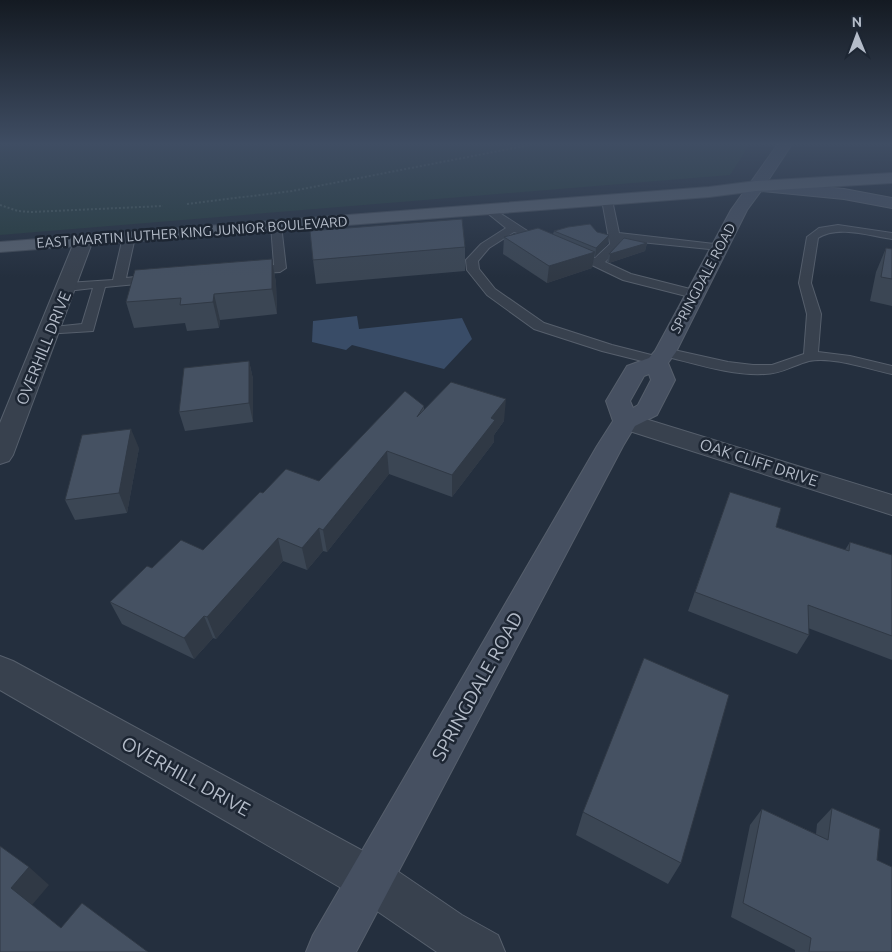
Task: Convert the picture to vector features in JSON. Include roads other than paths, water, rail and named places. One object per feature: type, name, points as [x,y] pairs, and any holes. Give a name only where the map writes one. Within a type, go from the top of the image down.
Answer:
[{"type":"main road","name":"EAST MARTIN LUTHER KING JUNIOR BOULEVARD","points":[[0,247],[607,200],[730,188]]},
{"type":"main road","name":"SPRINGDALE ROAD","points":[[660,359],[739,210],[754,188]]},
{"type":"main road","points":[[783,188],[844,194],[892,203]]},
{"type":"main road","points":[[626,421],[648,410],[663,380],[660,359]]},
{"type":"main road","name":"SPRINGDALE ROAD","points":[[330,952],[610,446],[626,421]]},
{"type":"street","name":"OVERHILL DRIVE","points":[[0,455],[84,240]]},
{"type":"street","name":"OAK CLIFF DRIVE","points":[[626,421],[892,505]]},
{"type":"street","name":"OVERHILL DRIVE","points":[[0,672],[371,880],[446,931],[481,952]]},
{"type":"lane","points":[[597,263],[616,244],[607,200]]},
{"type":"lane","points":[[489,209],[513,228],[531,235]]},
{"type":"lane","points":[[242,272],[280,268],[276,225]]},
{"type":"lane","points":[[513,228],[485,246],[472,260],[473,270],[491,292],[539,326],[607,348],[660,359],[766,370],[790,365],[811,356],[846,359],[892,370]]},
{"type":"lane","points":[[811,356],[814,314],[805,284],[813,237],[824,230],[838,228],[892,236]]},
{"type":"lane","points":[[615,236],[719,247]]},
{"type":"lane","points":[[119,282],[129,237]]},
{"type":"lane","points":[[562,247],[627,276],[694,294]]},
{"type":"lane","points":[[67,287],[166,278]]},
{"type":"lane","points":[[49,331],[88,328],[100,284]]},
{"type":"water","points":[[357,316],[359,329],[462,318],[472,339],[444,369],[352,345],[346,350],[312,342],[313,321]]}]
